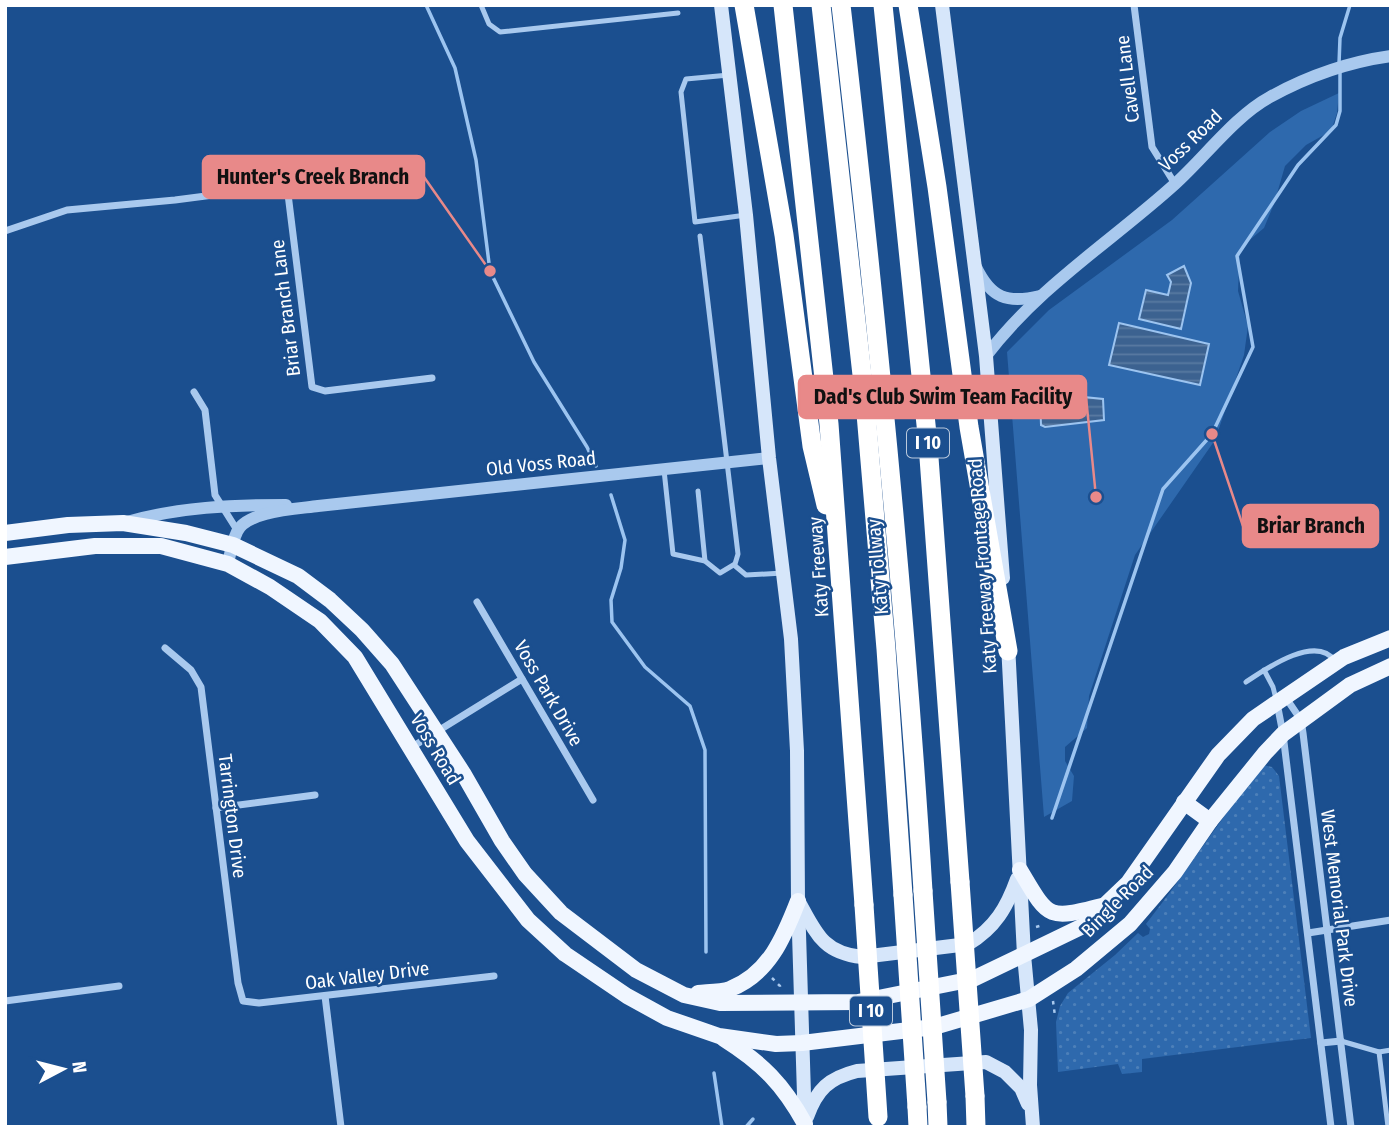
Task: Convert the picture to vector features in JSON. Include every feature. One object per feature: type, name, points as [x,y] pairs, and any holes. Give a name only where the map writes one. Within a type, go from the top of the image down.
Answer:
[{"type":"highway","points":[[744,5],[784,235],[812,446],[841,564]]},
{"type":"highway","name":"Katy Freeway","points":[[783,5],[820,337],[841,564],[879,1122]]},
{"type":"highway","name":"Katy Tollway","points":[[821,5],[865,402],[886,649],[938,1127]]},
{"type":"highway","name":"Katy Tollway","points":[[841,5],[873,282],[895,511],[913,893],[917,1117]]},
{"type":"highway","name":"I 10","points":[[883,5],[928,444],[976,1127]]},
{"type":"highway","points":[[908,5],[937,187],[970,434],[1009,650]]},
{"type":"main road","points":[[721,5],[746,215],[769,458],[790,639],[797,751],[798,901],[805,1125]]},
{"type":"main road","name":"Katy Freeway Frontage Road","points":[[942,5],[986,356],[1009,650],[1024,956],[1029,999],[1033,1127]]},
{"type":"main road","name":"Voss Road","points":[[5,533],[68,525],[123,523],[186,533],[235,537],[298,576],[330,600],[362,630],[392,664],[437,732],[502,841],[525,874],[561,913],[636,970],[684,995],[720,1003],[802,1003]]},
{"type":"main road","name":"Voss Road","points":[[5,557],[95,546],[161,546],[228,564],[270,587],[320,621],[355,657],[467,841],[528,920],[565,954],[626,996],[667,1018],[719,1036],[776,1044],[802,1043]]},
{"type":"main road","name":"Bingle Road","points":[[802,1003],[858,1002],[973,979],[1083,926],[1128,883],[1184,802],[1234,736],[1252,719],[1278,696],[1344,657],[1391,638]]},
{"type":"main road","name":"Bingle Road","points":[[802,1043],[934,1027],[1029,999],[1076,969],[1130,924],[1175,872],[1210,821],[1283,734],[1350,685],[1391,666]]},
{"type":"main road","points":[[1184,802],[1210,821]]},
{"type":"main road","points":[[798,901],[820,938],[834,951],[846,955],[862,957],[968,944],[980,937],[1001,916],[1020,870]]},
{"type":"main road","points":[[1020,870],[1040,903],[1054,913],[1065,915],[1105,905]]},
{"type":"main road","points":[[528,920],[547,898]]},
{"type":"main road","points":[[684,995],[729,989],[760,971],[782,940],[798,901]]},
{"type":"main road","points":[[719,1036],[755,1059],[790,1096],[805,1125]]},
{"type":"main road","points":[[805,1125],[814,1098],[831,1081],[843,1074],[986,1062],[1005,1072],[1021,1088],[1032,1112]]},
{"type":"street","name":"Cavell Lane","points":[[1134,5],[1152,147],[1175,184]]},
{"type":"street","name":"Voss Road","points":[[986,356],[1041,296],[1175,184],[1241,119],[1267,98],[1326,71],[1391,57]]},
{"type":"street","points":[[5,231],[67,210],[360,176]]},
{"type":"street","name":"Briar Branch Lane","points":[[287,186],[312,387],[325,391],[432,378]]},
{"type":"street","points":[[976,266],[993,292],[1007,299],[1024,300],[1041,296]]},
{"type":"street","points":[[194,393],[205,410],[215,495],[235,537],[228,564]]},
{"type":"street","name":"Old Voss Road","points":[[235,537],[248,520],[318,506],[769,458]]},
{"type":"street","name":"Old Voss Road","points":[[123,523],[159,513],[222,506],[318,506]]},
{"type":"street","name":"Voss Park Drive","points":[[477,602],[593,800]]},
{"type":"street","name":"Tarrington Drive","points":[[165,648],[191,670],[201,687],[238,983],[244,1002]]},
{"type":"street","points":[[412,747],[522,679]]},
{"type":"street","name":"West Memorial Park Drive","points":[[1278,696],[1301,720],[1351,1127]]},
{"type":"street","name":"West Memorial Park Drive","points":[[1278,696],[1331,1127]]},
{"type":"street","points":[[216,808],[315,795]]},
{"type":"street","points":[[1308,933],[1391,920]]},
{"type":"street","name":"Oak Valley Drive","points":[[244,1002],[259,1003],[325,996],[494,975]]},
{"type":"street","points":[[5,1001],[119,986]]},
{"type":"street","points":[[325,996],[341,1127]]},
{"type":"street","points":[[1321,1043],[1341,1041]]},
{"type":"lane","points":[[481,5],[489,24],[500,32],[678,13]]},
{"type":"lane","points":[[729,75],[686,79],[681,92],[695,222],[746,215]]},
{"type":"lane","points":[[664,470],[673,554],[705,561],[720,573],[734,565],[738,554],[700,236]]},
{"type":"lane","points":[[698,491],[705,561]]},
{"type":"lane","points":[[734,565],[746,575],[783,573]]},
{"type":"lane","points":[[1246,682],[1292,656],[1318,649],[1330,653],[1336,662]]},
{"type":"lane","points":[[1264,670],[1278,696]]},
{"type":"lane","points":[[1341,1041],[1379,1052],[1391,1050]]},
{"type":"lane","points":[[1379,1052],[1388,1127]]},
{"type":"path","points":[[1036,927],[1044,925]]},
{"type":"path","points":[[769,976],[780,986],[788,986]]},
{"type":"path","points":[[780,986],[780,994]]},
{"type":"path","points":[[1053,1005],[1055,1016]]},
{"type":"shaded area","points":[[1339,93],[1337,113],[1331,131],[1306,145],[1285,166],[1264,228],[1240,248],[1238,291],[1248,326],[1244,355],[1215,440],[1135,555],[1089,696],[1087,728],[1065,747],[1065,761],[1074,776],[1072,801],[1044,817],[1007,352],[1049,310],[1172,220],[1270,132],[1301,111]]},
{"type":"shaded area","points":[[1184,266],[1191,283],[1181,329],[1139,319],[1146,290],[1168,295],[1171,282],[1167,275]]},
{"type":"shaded area","points":[[1119,323],[1209,344],[1200,385],[1109,365]]},
{"type":"shaded area","points":[[1044,393],[1103,399],[1104,420],[1045,427],[1041,425],[1040,397]]},
{"type":"shaded area","points":[[1263,765],[1272,767],[1279,776],[1311,1038],[1142,1059],[1142,1072],[1122,1074],[1118,1064],[1058,1072],[1056,1022],[1060,1006],[1068,993],[1138,933],[1143,937],[1149,934],[1150,929],[1146,924]]},
{"type":"waterway","points":[[426,5],[455,68],[476,160],[490,271],[534,362],[596,466]]},
{"type":"waterway","points":[[1339,64],[1340,38],[1350,5]]},
{"type":"waterway","points":[[1052,818],[1163,489],[1212,434],[1253,347],[1237,256],[1298,165],[1336,125],[1340,111],[1340,72]]},
{"type":"waterway","points":[[611,495],[625,540],[621,568],[611,600],[612,622],[645,667],[690,706],[705,750],[706,952]]},
{"type":"waterway","points":[[714,1073],[722,1127]]},
{"type":"waterway","points":[[746,1127],[753,1119]]},
{"type":"place","name":"Hunter's Creek Branch","points":[[490,271]]},
{"type":"place","name":"Briar Branch","points":[[1212,434]]},
{"type":"place","name":"Dad's Club Swim Team Facility","points":[[1096,497]]}]
